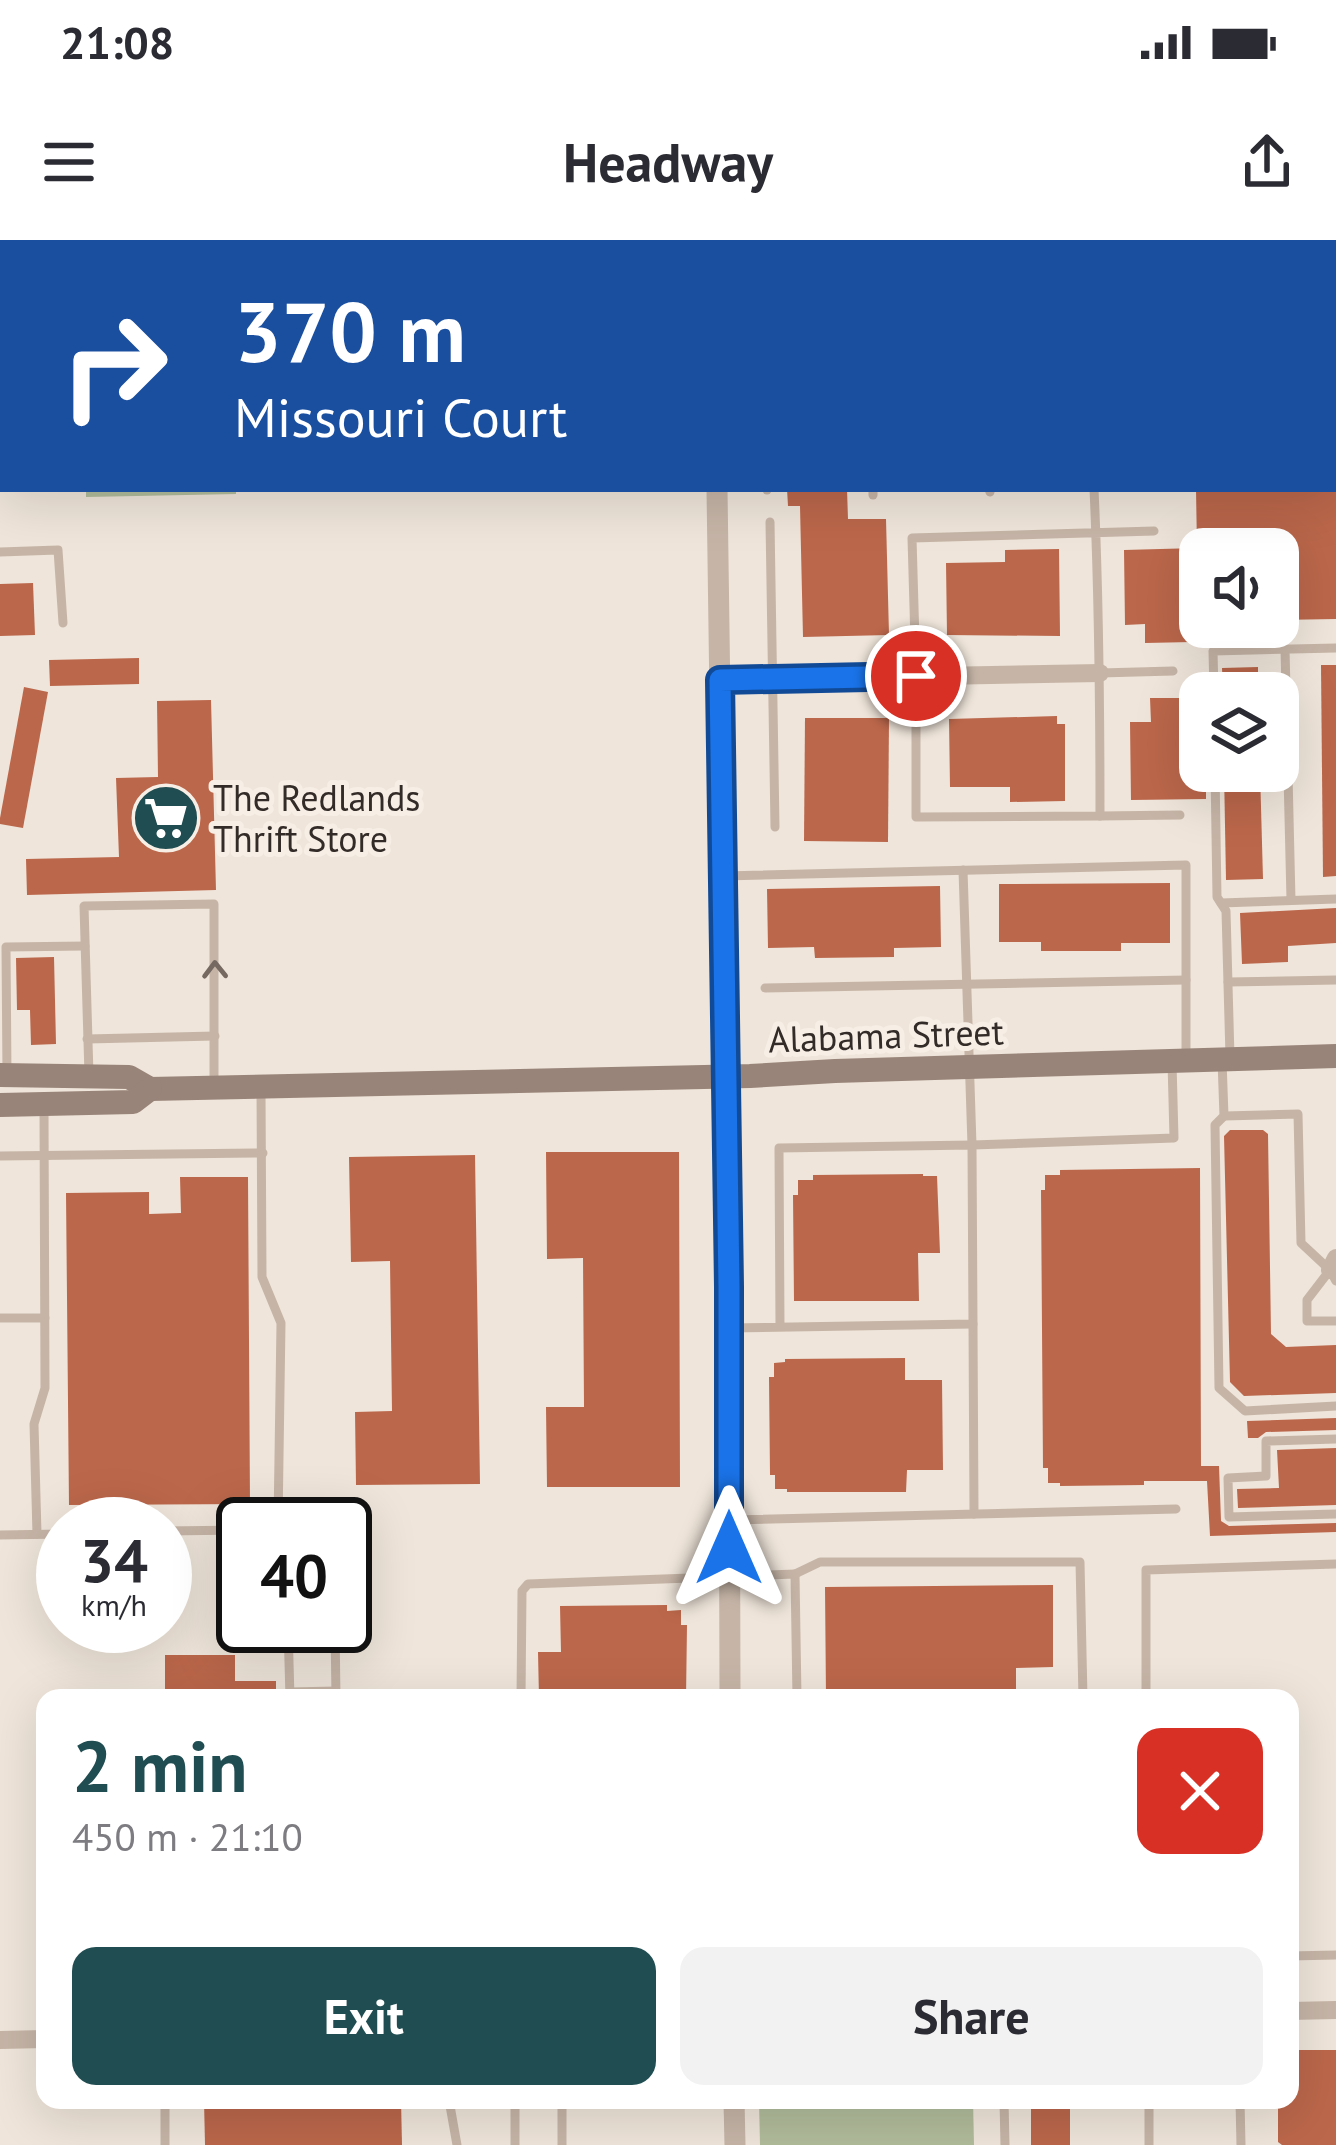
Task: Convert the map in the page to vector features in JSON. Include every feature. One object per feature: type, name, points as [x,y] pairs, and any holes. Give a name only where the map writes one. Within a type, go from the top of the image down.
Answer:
[{"type":"main road","name":"Alabama Street","points":[[4,1075],[129,1077],[150,1089],[726,1077],[1336,1056]]},
{"type":"main road","name":"Alabama Street","points":[[0,1105],[133,1102],[150,1089]]},
{"type":"street","points":[[718,492],[730,1689]]},
{"type":"street","points":[[720,680],[1100,673]]},
{"type":"street","points":[[1299,2011],[1336,2010]]},
{"type":"street","points":[[0,2040],[36,2039]]},
{"type":"street","points":[[734,2109],[735,2145]]},
{"type":"lane","points":[[1094,492],[1100,816]]},
{"type":"lane","points":[[770,523],[776,827]]},
{"type":"lane","points":[[1154,531],[912,538],[916,817],[1180,815]]},
{"type":"lane","points":[[0,552],[58,550],[63,623]]},
{"type":"lane","points":[[1214,672],[1213,651],[1336,648]]},
{"type":"lane","points":[[1286,649],[1291,900]]},
{"type":"lane","points":[[1100,673],[1173,671]]},
{"type":"lane","points":[[1215,792],[1217,896],[1226,910],[1228,982],[1224,1116],[1215,1125],[1219,1388],[1244,1411],[1336,1406]]},
{"type":"lane","points":[[724,876],[1186,865],[1186,980],[1174,1138],[779,1148],[780,1327]]},
{"type":"lane","points":[[963,870],[972,1145],[974,1514]]},
{"type":"lane","points":[[1221,903],[1336,899]]},
{"type":"lane","points":[[89,1075],[84,906],[214,904],[214,1087]]},
{"type":"lane","points":[[4,1075],[6,947],[85,946]]},
{"type":"lane","points":[[765,988],[1186,980]]},
{"type":"lane","points":[[1228,982],[1336,980]]},
{"type":"lane","points":[[88,1039],[215,1036]]},
{"type":"lane","points":[[261,1086],[262,1277],[281,1323],[278,1497]]},
{"type":"lane","points":[[37,1497],[34,1424],[45,1388],[44,1104]]},
{"type":"lane","points":[[1224,1116],[1298,1114],[1301,1243],[1334,1270],[1306,1300],[1307,1322],[1336,1321]]},
{"type":"lane","points":[[0,1156],[263,1154]]},
{"type":"lane","points":[[0,1318],[45,1318]]},
{"type":"lane","points":[[729,1328],[973,1324]]},
{"type":"lane","points":[[1336,1439],[1266,1441],[1266,1476],[1228,1478],[1229,1517],[1336,1514]]},
{"type":"lane","points":[[729,1520],[1176,1509]]},
{"type":"lane","points":[[0,1535],[36,1534]]},
{"type":"lane","points":[[521,1689],[522,1591],[528,1584],[795,1574],[820,1562],[1080,1562],[1083,1689]]},
{"type":"lane","points":[[1146,1689],[1146,1570],[1336,1564]]},
{"type":"lane","points":[[795,1574],[797,1689]]},
{"type":"lane","points":[[289,1653],[290,1689]]},
{"type":"lane","points":[[335,1653],[336,1689]]},
{"type":"lane","points":[[1299,1956],[1336,1955]]},
{"type":"lane","points":[[165,2109],[165,2145]]},
{"type":"lane","points":[[451,2109],[457,2145]]},
{"type":"lane","points":[[515,2109],[515,2145]]},
{"type":"lane","points":[[562,2109],[562,2145]]},
{"type":"lane","points":[[1004,2109],[1005,2145]]},
{"type":"lane","points":[[1149,2109],[1149,2145]]},
{"type":"lane","points":[[1240,2109],[1241,2145]]},
{"type":"green space","points":[[86,492],[236,492],[236,494],[86,497]]},
{"type":"green space","points":[[759,2109],[973,2109],[974,2145],[760,2145]]},
{"type":"building","points":[[787,492],[847,492],[848,519],[886,519],[889,635],[803,637],[800,506],[788,506]]},
{"type":"building","points":[[1196,492],[1336,492],[1336,619],[1299,620],[1299,528],[1197,528]]},
{"type":"building","points":[[1179,548],[1179,642],[1145,643],[1145,624],[1125,625],[1124,550]]},
{"type":"building","points":[[1059,549],[1060,636],[947,635],[946,563],[1005,562],[1005,550]]},
{"type":"building","points":[[33,583],[35,635],[0,636],[0,584]]},
{"type":"building","points":[[139,658],[139,684],[50,686],[49,660]]},
{"type":"building","points":[[1321,665],[1336,665],[1336,876],[1323,877]]},
{"type":"building","points":[[1258,667],[1258,672],[1222,672],[1222,668]]},
{"type":"building","points":[[24,687],[48,692],[23,828],[0,824],[0,818]]},
{"type":"building","points":[[1150,698],[1179,698],[1179,792],[1206,792],[1206,799],[1131,800],[1130,722],[1151,722]]},
{"type":"building","name":"The Redlands Thrift Store","points":[[211,700],[216,890],[27,895],[26,859],[119,857],[116,778],[158,777],[157,701]]},
{"type":"building","points":[[1057,716],[1057,724],[1065,724],[1065,801],[1010,802],[1010,787],[950,787],[949,719]]},
{"type":"building","points":[[805,718],[889,718],[888,842],[804,841]]},
{"type":"building","points":[[1224,792],[1261,792],[1263,879],[1226,880]]},
{"type":"building","points":[[1170,883],[1170,943],[1121,943],[1121,951],[1041,951],[1041,942],[999,942],[999,884]]},
{"type":"building","points":[[940,886],[941,947],[894,948],[894,957],[815,958],[814,947],[768,948],[767,889]]},
{"type":"building","points":[[1336,908],[1336,943],[1288,946],[1288,962],[1242,964],[1240,913]]},
{"type":"building","points":[[54,957],[56,1044],[31,1045],[30,1010],[17,1010],[16,958]]},
{"type":"building","points":[[1230,1130],[1268,1134],[1271,1334],[1286,1347],[1336,1345],[1336,1393],[1244,1396],[1230,1382],[1224,1136]]},
{"type":"building","points":[[546,1152],[679,1152],[680,1487],[547,1487],[546,1407],[584,1407],[583,1258],[547,1259]]},
{"type":"building","points":[[475,1155],[480,1484],[356,1485],[355,1412],[392,1411],[390,1261],[351,1262],[349,1157]]},
{"type":"building","points":[[1200,1168],[1201,1466],[1219,1466],[1221,1521],[1229,1526],[1336,1523],[1336,1532],[1210,1536],[1207,1481],[1048,1483],[1048,1468],[1043,1468],[1041,1190],[1045,1190],[1045,1175],[1060,1175],[1060,1170]]},
{"type":"building","points":[[813,1175],[937,1176],[940,1253],[918,1253],[919,1301],[794,1301],[793,1195],[798,1195],[798,1180],[813,1180]]},
{"type":"building","points":[[180,1177],[248,1177],[250,1497],[216,1497],[216,1504],[192,1504],[192,1497],[69,1497],[66,1193],[149,1192],[149,1214],[181,1213]]},
{"type":"building","points":[[905,1358],[905,1380],[942,1380],[943,1470],[907,1470],[906,1492],[775,1489],[775,1475],[770,1475],[769,1377],[774,1377],[774,1363]]},
{"type":"building","points":[[1336,1418],[1336,1430],[1266,1432],[1248,1438],[1247,1421]]},
{"type":"building","points":[[1336,1448],[1336,1505],[1238,1508],[1237,1489],[1279,1488],[1277,1450]]},
{"type":"building","points":[[1053,1585],[1053,1667],[1016,1668],[1016,1689],[826,1689],[825,1587]]},
{"type":"building","points":[[667,1605],[667,1611],[681,1610],[681,1625],[687,1625],[686,1689],[539,1689],[538,1652],[561,1652],[560,1606]]},
{"type":"building","points":[[165,1655],[235,1655],[235,1681],[276,1681],[276,1689],[165,1689]]},
{"type":"building","points":[[1299,2050],[1336,2050],[1336,2145],[1278,2142],[1278,2109],[1299,2109]]},
{"type":"building","points":[[204,2109],[401,2109],[402,2145],[205,2145]]},
{"type":"building","points":[[1031,2109],[1070,2109],[1070,2145],[1031,2145]]},
{"type":"place","name":"The Redlands Thrift Store","points":[[166,818]]},
{"type":"route","points":[[729,1548],[720,680],[916,676]]}]
